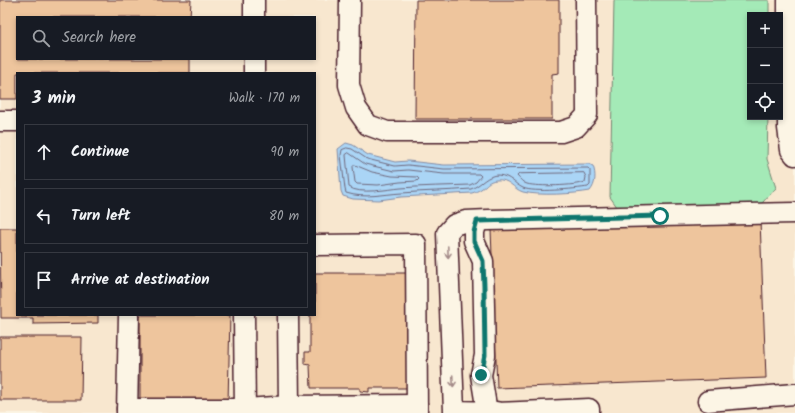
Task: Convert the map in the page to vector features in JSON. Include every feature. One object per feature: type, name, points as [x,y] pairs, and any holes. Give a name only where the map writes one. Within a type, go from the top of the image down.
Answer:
[{"type":"lane","points":[[254,0],[254,16]]},
{"type":"lane","points":[[350,0],[349,85],[356,108],[368,125],[387,132],[561,132],[576,127],[587,115],[586,0]]},
{"type":"lane","points":[[788,0],[788,128],[791,150],[795,155]]},
{"type":"lane","points":[[254,60],[254,72]]},
{"type":"lane","points":[[0,121],[16,122]]},
{"type":"lane","points":[[589,413],[589,409],[493,412],[454,411],[447,233],[454,225],[466,221],[795,213]]},
{"type":"lane","points":[[477,221],[474,232],[474,241],[483,261],[485,355],[481,375],[493,412]]},
{"type":"lane","points":[[129,316],[127,411],[245,411],[290,406],[324,409],[417,409],[416,244],[316,245]]},
{"type":"lane","points":[[244,316],[245,411]]},
{"type":"lane","points":[[288,316],[290,406]]},
{"type":"lane","points":[[708,400],[795,394]]},
{"type":"shaded area","points":[[0,0],[795,0],[795,413],[0,413]]},
{"type":"green space","points":[[614,0],[769,0],[769,12],[747,12],[747,120],[768,120],[767,159],[776,188],[762,203],[712,213],[622,214],[610,197]]},
{"type":"water","points":[[346,143],[353,145],[368,155],[395,162],[408,161],[444,165],[589,164],[593,166],[595,179],[590,191],[575,193],[547,194],[523,192],[508,182],[496,180],[491,181],[480,190],[472,193],[401,197],[379,200],[353,199],[343,196],[341,191],[338,149]]},
{"type":"building","points":[[0,0],[191,0],[190,16],[16,16],[16,60],[190,60],[190,72],[16,72],[16,99],[0,99]]},
{"type":"building","points":[[416,0],[559,0],[559,73],[552,74],[552,119],[415,119]]},
{"type":"building","points":[[760,220],[766,378],[497,388],[491,229]]},
{"type":"building","points":[[0,228],[16,228],[16,316],[98,316],[98,323],[33,324],[33,318],[1,318]]},
{"type":"building","points":[[316,273],[413,273],[413,388],[369,388],[369,392],[360,391],[360,388],[311,388],[310,365],[305,364],[305,352],[310,352],[310,316],[316,316]]},
{"type":"building","points":[[140,316],[230,316],[228,403],[140,403]]},
{"type":"building","points":[[0,337],[82,337],[81,400],[0,400]]},
{"type":"route","points":[[481,375],[485,355],[484,287],[483,261],[474,241],[474,232],[477,221],[660,216]]}]
